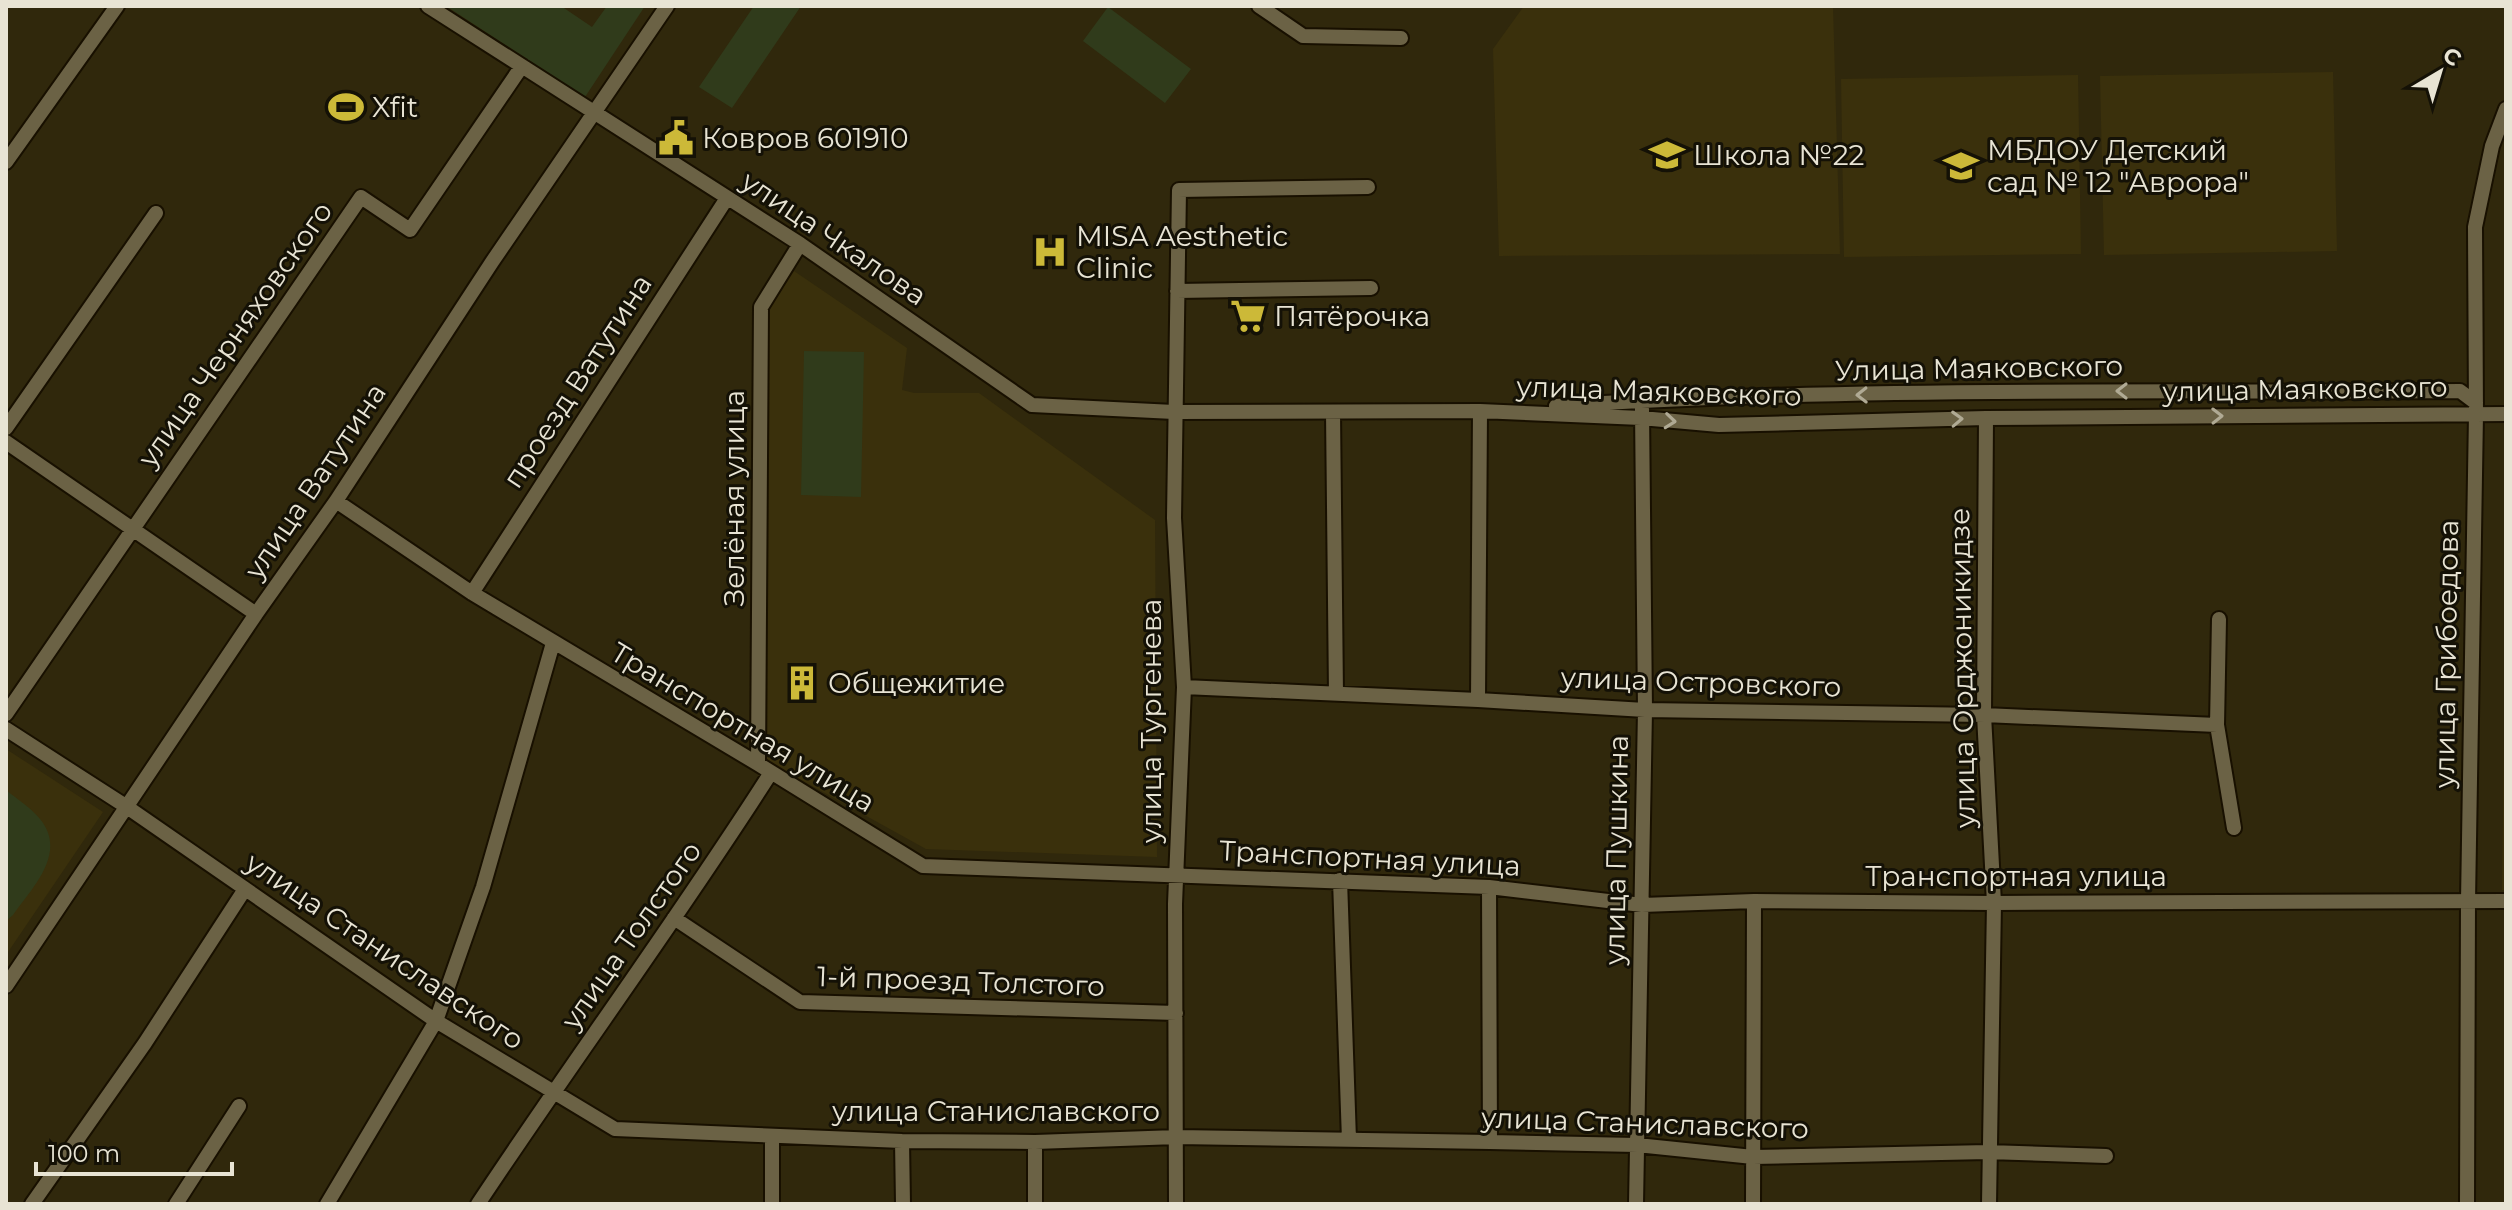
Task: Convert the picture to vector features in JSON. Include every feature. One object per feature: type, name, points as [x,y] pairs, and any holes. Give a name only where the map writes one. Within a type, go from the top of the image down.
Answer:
[{"type":"street","points":[[6,162],[117,6]]},
{"type":"street","name":"улица Чкалова","points":[[428,6],[800,244],[968,360]]},
{"type":"street","name":"улица Ватутина","points":[[6,986],[667,6]]},
{"type":"street","points":[[1259,6],[1303,36],[1401,38]]},
{"type":"street","name":"улица Черняховского","points":[[6,714],[361,197],[410,230],[522,66]]},
{"type":"street","name":"улица Грибоедова","points":[[2467,1204],[2468,901],[2476,408],[2475,227],[2499,146],[2506,109]]},
{"type":"street","name":"улица Тургенева","points":[[1176,1204],[1176,874],[1184,687],[1174,518],[1179,190],[1368,187]]},
{"type":"street","name":"проезд Ватутина","points":[[472,593],[727,198]]},
{"type":"street","points":[[6,428],[156,213]]},
{"type":"street","name":"Зелёная улица","points":[[758,764],[761,307],[800,244]]},
{"type":"street","points":[[1177,291],[1371,288]]},
{"type":"street","name":"улица Маяковского","points":[[968,360],[1032,405],[1174,412],[1480,411],[1641,418],[1719,425],[2476,408],[2506,414]]},
{"type":"street","name":"Улица Маяковского","points":[[1480,411],[1643,400],[2085,391],[2460,391],[2476,408]]},
{"type":"street","name":"улица Пушкина","points":[[1636,1204],[1645,710],[1643,400]]},
{"type":"street","points":[[1478,700],[1480,411]]},
{"type":"street","points":[[1333,412],[1336,694]]},
{"type":"street","name":"улица Орджоникидзе","points":[[1986,418],[1984,715],[1994,903],[1989,1204]]},
{"type":"street","points":[[6,442],[256,614]]},
{"type":"street","name":"Транспортная улица","points":[[336,501],[472,593],[923,866],[1489,887],[1642,905],[1754,901],[2506,901]]},
{"type":"street","points":[[2219,619],[2217,725],[2234,828]]},
{"type":"street","points":[[327,1204],[436,1021],[483,887],[553,643]]},
{"type":"street","name":"улица Островского","points":[[1184,687],[1645,710],[1984,715],[2217,725]]},
{"type":"street","name":"улица Станиславского","points":[[6,729],[127,807],[436,1021],[615,1129],[902,1141],[1035,1142],[1177,1137],[1637,1145],[1753,1157],[1988,1152],[2106,1156]]},
{"type":"street","name":"улица Толстого","points":[[478,1204],[552,1092],[712,866],[770,774]]},
{"type":"street","points":[[1340,880],[1349,1140]]},
{"type":"street","points":[[1489,887],[1490,1142]]},
{"type":"street","points":[[32,1204],[145,1043],[245,889]]},
{"type":"street","points":[[1753,1204],[1754,901]]},
{"type":"street","name":"1-й проезд Толстого","points":[[674,918],[800,1002],[1176,1013]]},
{"type":"street","points":[[176,1204],[239,1106]]},
{"type":"street","points":[[772,1136],[772,1204]]},
{"type":"street","points":[[902,1141],[903,1204]]},
{"type":"street","points":[[1035,1142],[1035,1204]]},
{"type":"shaded area","name":"Школа №22","points":[[1524,6],[1833,6],[1840,254],[1499,256],[1493,49]]},
{"type":"shaded area","points":[[2333,72],[2337,251],[2104,255],[2100,76]]},
{"type":"shaded area","name":"МБДОУ Детский сад № 12 \"Аврора\"","points":[[2078,75],[2081,254],[1844,257],[1841,79]]},
{"type":"shaded area","points":[[794,271],[907,348],[902,390],[914,393],[979,393],[1155,520],[1157,857],[926,849],[767,761],[768,309]]},
{"type":"shaded area","points":[[2505,664],[2506,890],[2502,890]]},
{"type":"shaded area","points":[[6,749],[103,812],[6,955]]},
{"type":"green space","points":[[446,6],[561,6],[592,27],[607,6],[645,6],[585,97]]},
{"type":"green space","points":[[754,6],[801,6],[732,108],[699,87]]},
{"type":"green space","points":[[1108,7],[1191,69],[1165,103],[1083,41]]},
{"type":"green space","points":[[804,351],[864,352],[861,497],[801,495]]},
{"type":"green space","points":[[6,790],[40,819],[48,832],[50,845],[44,870],[6,921]]},
{"type":"place","name":"Xfit","points":[[346,107]]},
{"type":"place","name":"Ковров 601910","points":[[676,138]]},
{"type":"place","name":"Школа №22","points":[[1667,155]]},
{"type":"place","name":"МБДОУ Детский сад № 12 \"Аврора\"","points":[[1961,166]]},
{"type":"place","name":"MISA Aesthetic Clinic","points":[[1050,252]]},
{"type":"place","name":"Пятёрочка","points":[[1248,316]]},
{"type":"place","name":"Общежитие","points":[[802,683]]}]
